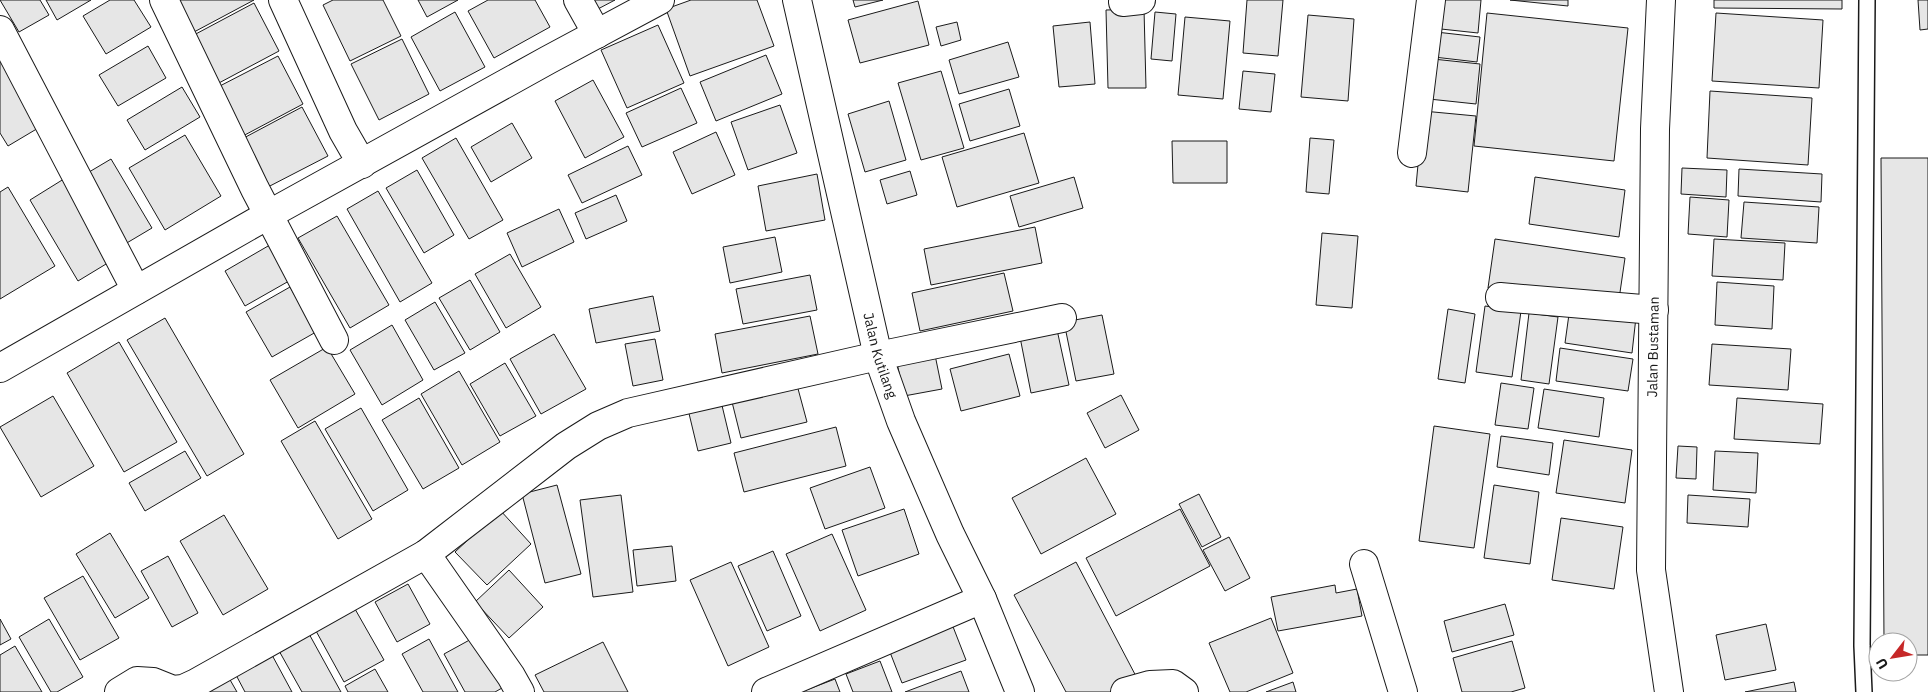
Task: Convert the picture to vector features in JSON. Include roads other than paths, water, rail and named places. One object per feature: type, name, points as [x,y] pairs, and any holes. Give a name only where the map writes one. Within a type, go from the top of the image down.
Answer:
[{"type":"street","points":[[164,0],[268,216],[334,340]]},
{"type":"street","points":[[283,0],[343,131],[362,164]]},
{"type":"street","points":[[578,0],[597,34]]},
{"type":"street","points":[[0,368],[268,216],[660,0]]},
{"type":"street","name":"Jalan Kutilang","points":[[796,0],[878,356],[901,421],[950,534],[982,599],[1020,692]]},
{"type":"street","points":[[1412,153],[1431,0]]},
{"type":"street","name":"Jalan Bustaman","points":[[1661,0],[1655,129],[1651,570],[1669,692]]},
{"type":"street","points":[[0,30],[136,290]]},
{"type":"street","points":[[1500,297],[1654,310]]},
{"type":"street","points":[[119,692],[137,681],[153,682],[173,690],[183,689],[426,554],[566,446],[598,426],[628,413],[878,356],[1062,318]]},
{"type":"street","points":[[426,554],[511,676],[520,692]]},
{"type":"street","points":[[1364,564],[1403,692]]},
{"type":"street","points":[[782,689],[982,599]]},
{"type":"street","points":[[1126,692],[1150,685],[1174,684],[1184,692]]},
{"type":"lane","points":[[1864,692],[1862,646],[1867,0]]}]
